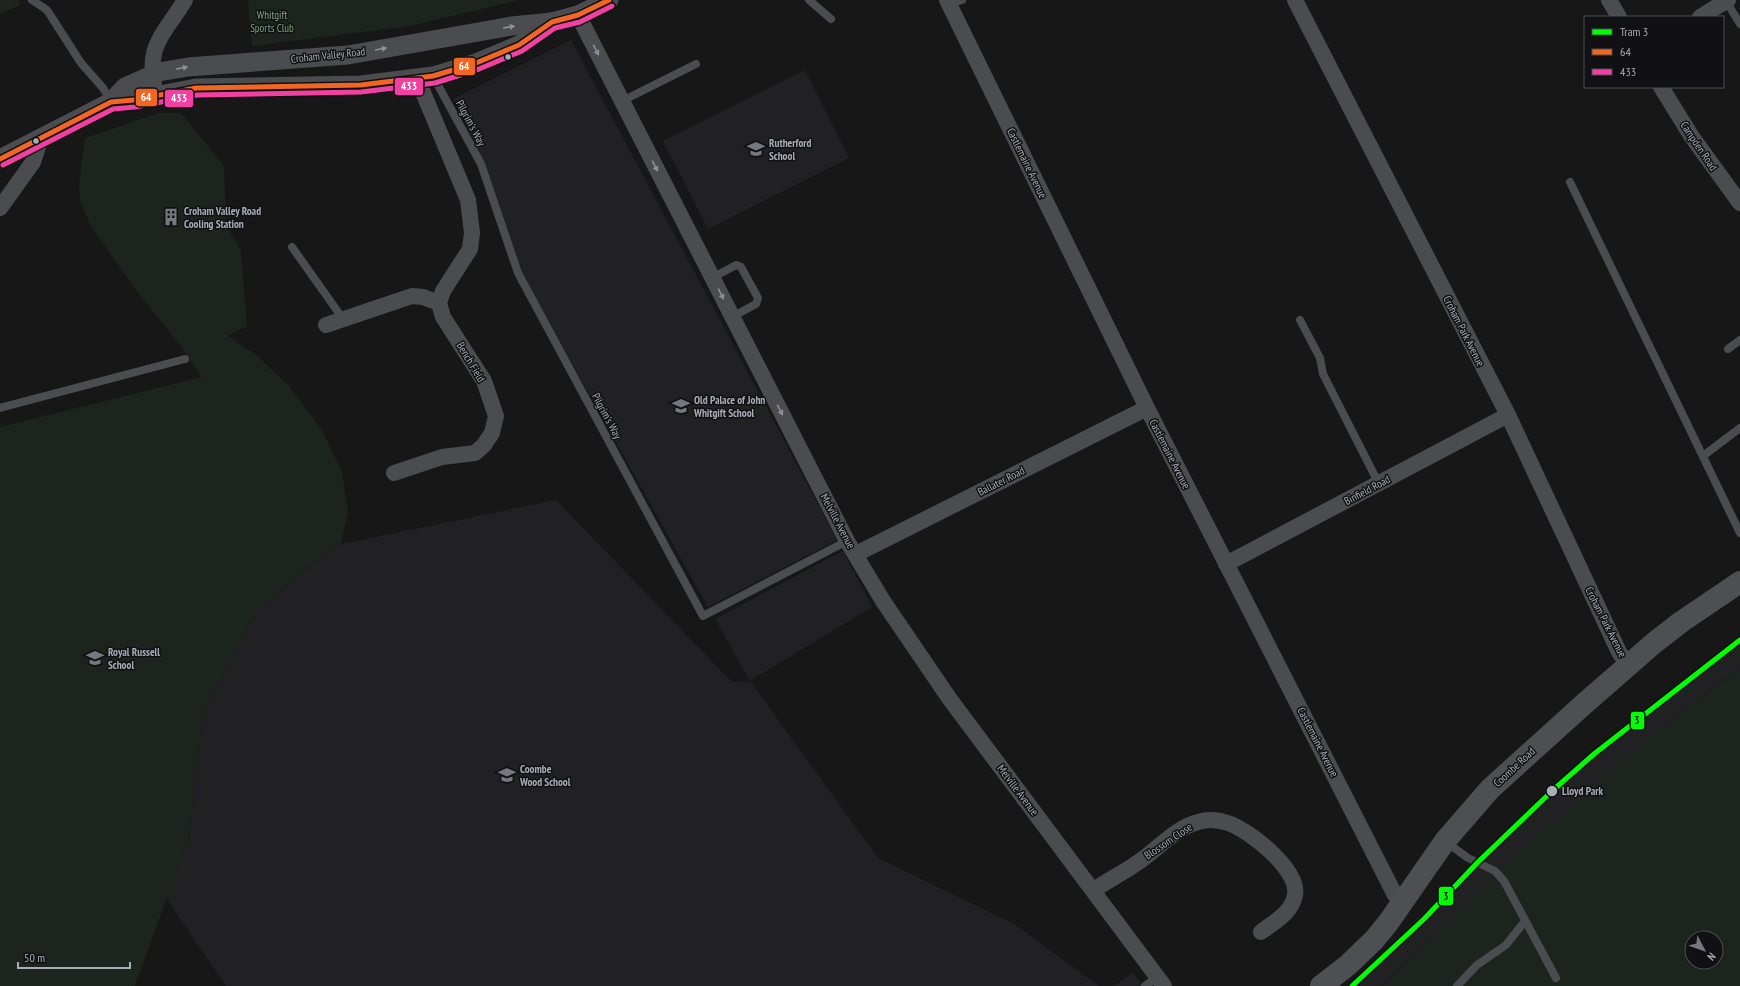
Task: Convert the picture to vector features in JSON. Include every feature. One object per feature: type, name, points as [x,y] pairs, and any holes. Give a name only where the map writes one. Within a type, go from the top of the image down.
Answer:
[{"type":"main road","name":"Coombe Road","points":[[1322,986],[1348,965],[1374,940],[1445,841],[1490,789],[1628,665],[1681,622],[1740,582]]},
{"type":"street","points":[[156,95],[152,75],[152,62],[159,38],[185,0]]},
{"type":"street","points":[[552,22],[578,15],[609,0]]},
{"type":"street","name":"Croham Park Avenue","points":[[1295,0],[1508,415],[1619,652],[1628,665]]},
{"type":"street","points":[[1609,0],[1618,16]]},
{"type":"street","name":"Castlemaine Avenue","points":[[953,1],[1147,408],[1307,719],[1395,895],[1402,903]]},
{"type":"street","points":[[1702,16],[1727,1]]},
{"type":"street","name":"Melville Avenue","points":[[578,15],[847,541],[883,601],[949,698],[1094,890],[1155,983]]},
{"type":"street","name":"Croham Valley Road","points":[[111,102],[134,100],[196,88],[361,85],[425,77],[476,63],[519,45],[552,22]]},
{"type":"street","name":"Croham Valley Road","points":[[0,159],[111,102],[125,87],[159,72],[188,66],[348,55],[512,26],[552,22]]},
{"type":"street","points":[[326,325],[412,296],[423,297],[439,303],[443,290],[470,249],[472,233],[468,200],[425,77]]},
{"type":"street","name":"Campden Road","points":[[1662,88],[1692,137],[1740,203]]},
{"type":"street","points":[[0,208],[33,162],[41,138]]},
{"type":"street","name":"Bench Field","points":[[394,473],[442,457],[475,453],[484,445],[492,433],[496,416],[484,381],[443,317],[439,303]]},
{"type":"street","name":"Ballater Road","points":[[856,554],[1147,408]]},
{"type":"street","name":"Binfield Road","points":[[1226,564],[1508,415]]},
{"type":"street","name":"Blossom Close","points":[[1094,890],[1138,863],[1177,833],[1197,822],[1212,820],[1227,822],[1273,843],[1293,882],[1296,894],[1292,905],[1284,915],[1261,932]]},
{"type":"lane","points":[[32,0],[47,10],[81,63],[103,88],[111,102]]},
{"type":"lane","points":[[809,0],[831,19]]},
{"type":"lane","points":[[1727,1],[1740,24]]},
{"type":"lane","points":[[622,101],[696,64]]},
{"type":"lane","name":"Pilgrim's Way","points":[[425,77],[481,164],[518,273],[703,616],[847,541]]},
{"type":"lane","points":[[1570,182],[1740,533]]},
{"type":"lane","points":[[292,247],[343,319]]},
{"type":"lane","points":[[712,278],[738,265],[741,267],[758,298],[756,304],[732,317]]},
{"type":"lane","points":[[1300,320],[1320,358],[1323,374],[1379,484]]},
{"type":"lane","points":[[1728,349],[1740,340]]},
{"type":"lane","points":[[0,408],[184,358]]},
{"type":"lane","points":[[1704,456],[1740,428]]},
{"type":"lane","points":[[1445,841],[1468,858],[1495,871],[1504,881],[1556,978]]},
{"type":"lane","points":[[1457,986],[1477,965],[1506,945],[1525,921]]},
{"type":"shaded area","name":"Old Palace of John Whitgift School","points":[[571,40],[837,540],[708,607],[521,272],[484,163],[453,99]]},
{"type":"shaded area","name":"Rutherford School","points":[[805,70],[849,158],[708,229],[663,141]]},
{"type":"shaded area","name":"Coombe Wood School","points":[[556,500],[732,682],[750,681],[878,858],[1014,924],[1099,986],[226,986],[166,898],[189,836],[203,715],[256,612],[312,564],[341,544]]},
{"type":"shaded area","points":[[843,551],[872,607],[750,681],[715,619]]},
{"type":"shaded area","points":[[1740,636],[1740,668],[1659,730],[1464,906],[1382,986],[1347,986],[1584,759]]},
{"type":"shaded area","points":[[1133,972],[1143,986],[1112,986],[1116,985]]},
{"type":"green space","points":[[0,0],[19,0],[20,5],[0,14]]},
{"type":"green space","name":"Whitgift Sports Club","points":[[248,0],[519,0],[410,26],[252,46]]},
{"type":"green space","name":"Royal Russell School","points":[[158,113],[181,113],[224,166],[226,225],[241,251],[247,326],[228,336],[255,354],[289,386],[322,430],[342,472],[348,511],[341,544],[312,564],[256,612],[203,715],[189,836],[135,986],[0,986],[0,427],[202,377],[183,349],[136,290],[90,225],[80,200],[79,184],[85,138]]},
{"type":"green space","name":"Lloyd Park","points":[[1740,668],[1740,986],[1382,986],[1497,873],[1608,773],[1659,730]]},
{"type":"tram line","name":"3","points":[[1352,986],[1424,919],[1478,862],[1552,791],[1594,754],[1740,640]]},
{"type":"transit line","name":"64","points":[[0,159],[111,102],[134,100],[196,88],[361,85],[433,76],[476,63],[519,45],[552,22],[578,15],[609,0]]},
{"type":"transit line","name":"433","points":[[3,165],[113,109],[135,107],[197,95],[361,92],[435,83],[479,69],[522,51],[555,28],[580,22],[612,6]]},
{"type":"place","name":"Rutherford School","points":[[756,149]]},
{"type":"place","name":"Croham Valley Road Cooling Station","points":[[171,217]]},
{"type":"place","name":"Old Palace of John Whitgift School","points":[[681,406]]},
{"type":"place","name":"Royal Russell School","points":[[95,658]]},
{"type":"place","name":"Coombe Wood School","points":[[507,775]]},
{"type":"place","name":"Lloyd Park","points":[[1552,791]]}]
